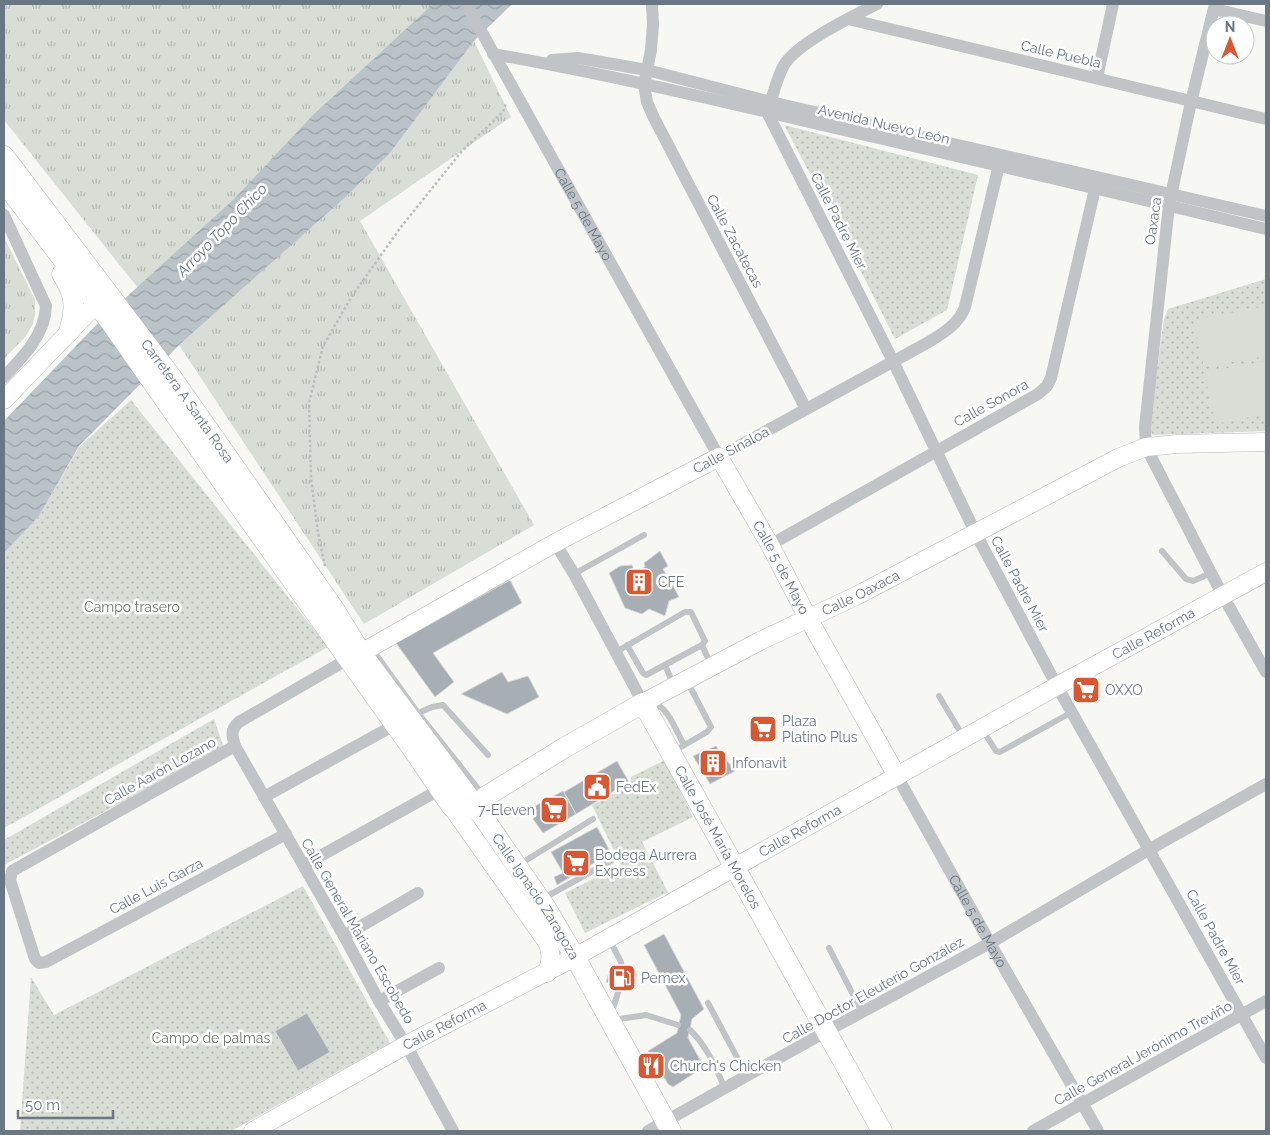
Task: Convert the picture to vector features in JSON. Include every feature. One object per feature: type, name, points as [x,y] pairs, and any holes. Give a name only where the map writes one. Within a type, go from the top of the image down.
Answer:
[{"type":"main road","name":"Carretera A Santa Rosa","points":[[4,156],[164,382],[235,500],[316,610],[360,653],[408,718]]},
{"type":"main road","name":"Carretera A Santa Rosa","points":[[4,182],[96,304],[115,314]]},
{"type":"main road","points":[[35,224],[36,233],[41,243],[60,270],[72,292],[74,305],[69,332]]},
{"type":"main road","name":"Calle José María Morelos","points":[[643,703],[677,749],[734,867],[882,1131]]},
{"type":"main road","name":"Calle Oaxaca","points":[[465,827],[473,819],[480,805],[643,703]]},
{"type":"main road","name":"Calle Ignacio Zaragoza","points":[[408,718],[441,789],[452,807]]},
{"type":"main road","name":"Calle Ignacio Zaragoza","points":[[408,718],[480,805],[575,958],[668,1126]]},
{"type":"main road","points":[[452,807],[465,810],[480,805]]},
{"type":"street","name":"Calle 5 de Mayo","points":[[466,4],[729,476],[770,545],[808,618],[990,943],[1098,1131]]},
{"type":"street","points":[[644,84],[648,70],[653,24],[652,4]]},
{"type":"street","points":[[538,62],[578,58],[648,70],[769,107],[785,64],[796,50],[877,4]]},
{"type":"street","points":[[1096,78],[1113,4]]},
{"type":"street","points":[[1214,6],[1266,20]]},
{"type":"street","name":"Oaxaca","points":[[1146,447],[1145,428],[1170,200],[1214,6]]},
{"type":"street","name":"Calle Puebla","points":[[848,19],[1266,119]]},
{"type":"street","name":"Avenida Nuevo León","points":[[494,54],[769,107],[1247,218],[1266,229]]},
{"type":"street","name":"Calle Zacatecas","points":[[644,84],[654,118],[806,409]]},
{"type":"street","name":"Calle Padre Mier","points":[[769,107],[976,534],[1057,686],[1266,1058]]},
{"type":"street","name":"Calle Sinaloa","points":[[360,653],[555,543],[719,458],[942,334],[958,320],[963,312],[998,161]]},
{"type":"street","name":"Calle Sonora","points":[[770,545],[1038,394],[1047,386],[1051,378],[1096,183]]},
{"type":"street","points":[[4,215],[46,306],[46,317],[36,338],[17,364],[4,377]]},
{"type":"street","points":[[1247,218],[1266,216]]},
{"type":"street","points":[[4,400],[96,304]]},
{"type":"street","name":"Calle Oaxaca","points":[[643,703],[712,666],[858,595],[1118,458],[1146,447],[1177,444],[1266,442]]},
{"type":"street","points":[[1146,447],[1223,596],[1266,672]]},
{"type":"street","points":[[697,468],[716,467],[729,476]]},
{"type":"street","name":"Calle José María Morelos","points":[[555,543],[621,648],[643,703]]},
{"type":"street","name":"Calle Reforma","points":[[253,1131],[406,1045],[575,958],[981,728],[1266,572]]},
{"type":"street","name":"Calle Aarón Lozano","points":[[9,897],[10,874],[17,867],[235,746],[232,731],[239,722],[360,653]]},
{"type":"street","points":[[264,797],[408,718]]},
{"type":"street","name":"Calle General Mariano Escobedo","points":[[235,746],[453,1131]]},
{"type":"street","name":"Calle Doctor Eleuterio González","points":[[648,1131],[668,1126],[726,1088],[990,943],[1150,849],[1266,784]]},
{"type":"street","points":[[304,865],[441,789]]},
{"type":"street","name":"Calle Ignacio Zaragoza","points":[[452,807],[547,942],[551,950],[547,973]]},
{"type":"street","name":"Calle Luis Garza","points":[[9,897],[34,959],[39,963],[46,962],[286,834]]},
{"type":"street","points":[[344,936],[418,893]]},
{"type":"street","points":[[379,1001],[439,968]]},
{"type":"street","name":"Calle General Jerónimo Treviño","points":[[1033,1131],[1266,1001]]},
{"type":"lane","points":[[574,574],[644,535]]},
{"type":"lane","points":[[1162,551],[1186,579],[1193,581],[1211,573]]},
{"type":"lane","points":[[688,611],[691,612],[705,637],[702,645],[649,674],[642,673],[621,648],[688,611]]},
{"type":"lane","points":[[702,645],[712,666]]},
{"type":"lane","points":[[665,665],[681,683],[711,726],[707,732],[677,749]]},
{"type":"lane","points":[[939,696],[964,738]]},
{"type":"lane","points":[[408,718],[432,707],[443,705],[488,755]]},
{"type":"lane","points":[[981,728],[996,751],[1000,752],[1072,712]]},
{"type":"lane","points":[[517,866],[593,820]]},
{"type":"lane","points":[[540,900],[611,861]]},
{"type":"lane","points":[[608,939],[621,962],[622,970]]},
{"type":"lane","points":[[829,948],[862,1012]]},
{"type":"lane","points":[[620,986],[610,1021],[646,1015],[678,1025]]},
{"type":"lane","points":[[708,1003],[747,1076]]},
{"type":"lane","points":[[690,1030],[699,1038],[726,1088]]},
{"type":"path","points":[[326,573],[318,532],[311,478],[310,441],[310,403],[323,346],[352,296],[401,227],[462,151],[503,112],[512,86]]},
{"type":"green space","points":[[4,4],[434,4],[235,198],[138,288],[4,120]]},
{"type":"green space","points":[[474,41],[511,117],[360,221],[534,525],[364,624],[179,345],[348,195],[390,153]]},
{"type":"green space","points":[[784,125],[978,175],[947,310],[895,339]]},
{"type":"green space","points":[[4,237],[35,300],[35,314],[33,324],[26,336],[4,359]]},
{"type":"green space","points":[[1266,279],[1266,431],[1153,435],[1149,428],[1164,319],[1168,309]]},
{"type":"green space","points":[[1266,306],[1266,356],[1204,367],[1193,320]]},
{"type":"green space","points":[[1266,361],[1266,414],[1215,424],[1204,372]]},
{"type":"green space","name":"Campo trasero","points":[[131,400],[328,647],[4,828],[4,553],[39,516],[79,447]]},
{"type":"green space","points":[[214,719],[224,748],[4,865],[4,840]]},
{"type":"green space","points":[[665,760],[693,817],[642,842],[668,892],[585,933],[565,893],[621,865],[592,805],[630,786],[631,777]]},
{"type":"green space","name":"Campo de palmas","points":[[303,886],[390,1043],[231,1131],[20,1131],[31,977],[54,1015]]},
{"type":"water","name":"Arroyo Topo Chico","points":[[433,4],[512,4],[474,41],[390,153],[348,195],[179,345],[79,446],[39,516],[4,553],[4,421],[99,322],[235,198],[313,115]]},
{"type":"building","name":"CFE","points":[[660,551],[668,566],[663,569],[667,576],[659,580],[672,584],[679,597],[669,601],[665,616],[649,609],[642,614],[625,608],[609,573],[620,566],[632,565],[635,572],[645,567],[644,563]]},
{"type":"building","points":[[510,580],[522,603],[433,653],[454,682],[435,697],[396,643]]},
{"type":"building","points":[[502,672],[508,682],[528,676],[539,697],[507,714],[461,694]]},
{"type":"building","name":"Infonavit","points":[[716,746],[735,771],[710,784],[693,756]]},
{"type":"building","name":"FedEx","points":[[617,761],[629,782],[576,814],[564,792]]},
{"type":"building","name":"7-Eleven","points":[[563,791],[576,814],[543,833],[533,819],[535,806]]},
{"type":"building","name":"Bodega Aurrera Express","points":[[597,827],[611,853],[557,885],[554,877],[563,873],[551,852]]},
{"type":"building","points":[[664,934],[704,1009],[692,1019],[688,1038],[704,1067],[673,1087],[668,1084],[648,1051],[677,1033],[681,1015],[644,945]]},
{"type":"building","name":"Pemex","points":[[611,967],[637,974],[632,990],[606,982]]},
{"type":"building","points":[[307,1013],[330,1052],[298,1071],[275,1031]]},
{"type":"place","name":"CFE","points":[[639,582]]},
{"type":"place","name":"OXXO","points":[[1086,690]]},
{"type":"place","name":"Plaza Platino Plus","points":[[763,729]]},
{"type":"place","name":"Infonavit","points":[[713,763]]},
{"type":"place","name":"FedEx","points":[[597,787]]},
{"type":"place","name":"7-Eleven","points":[[554,810]]},
{"type":"place","name":"Bodega Aurrera Express","points":[[576,863]]},
{"type":"place","name":"Pemex","points":[[622,978]]},
{"type":"place","name":"Church's Chicken","points":[[651,1066]]}]
